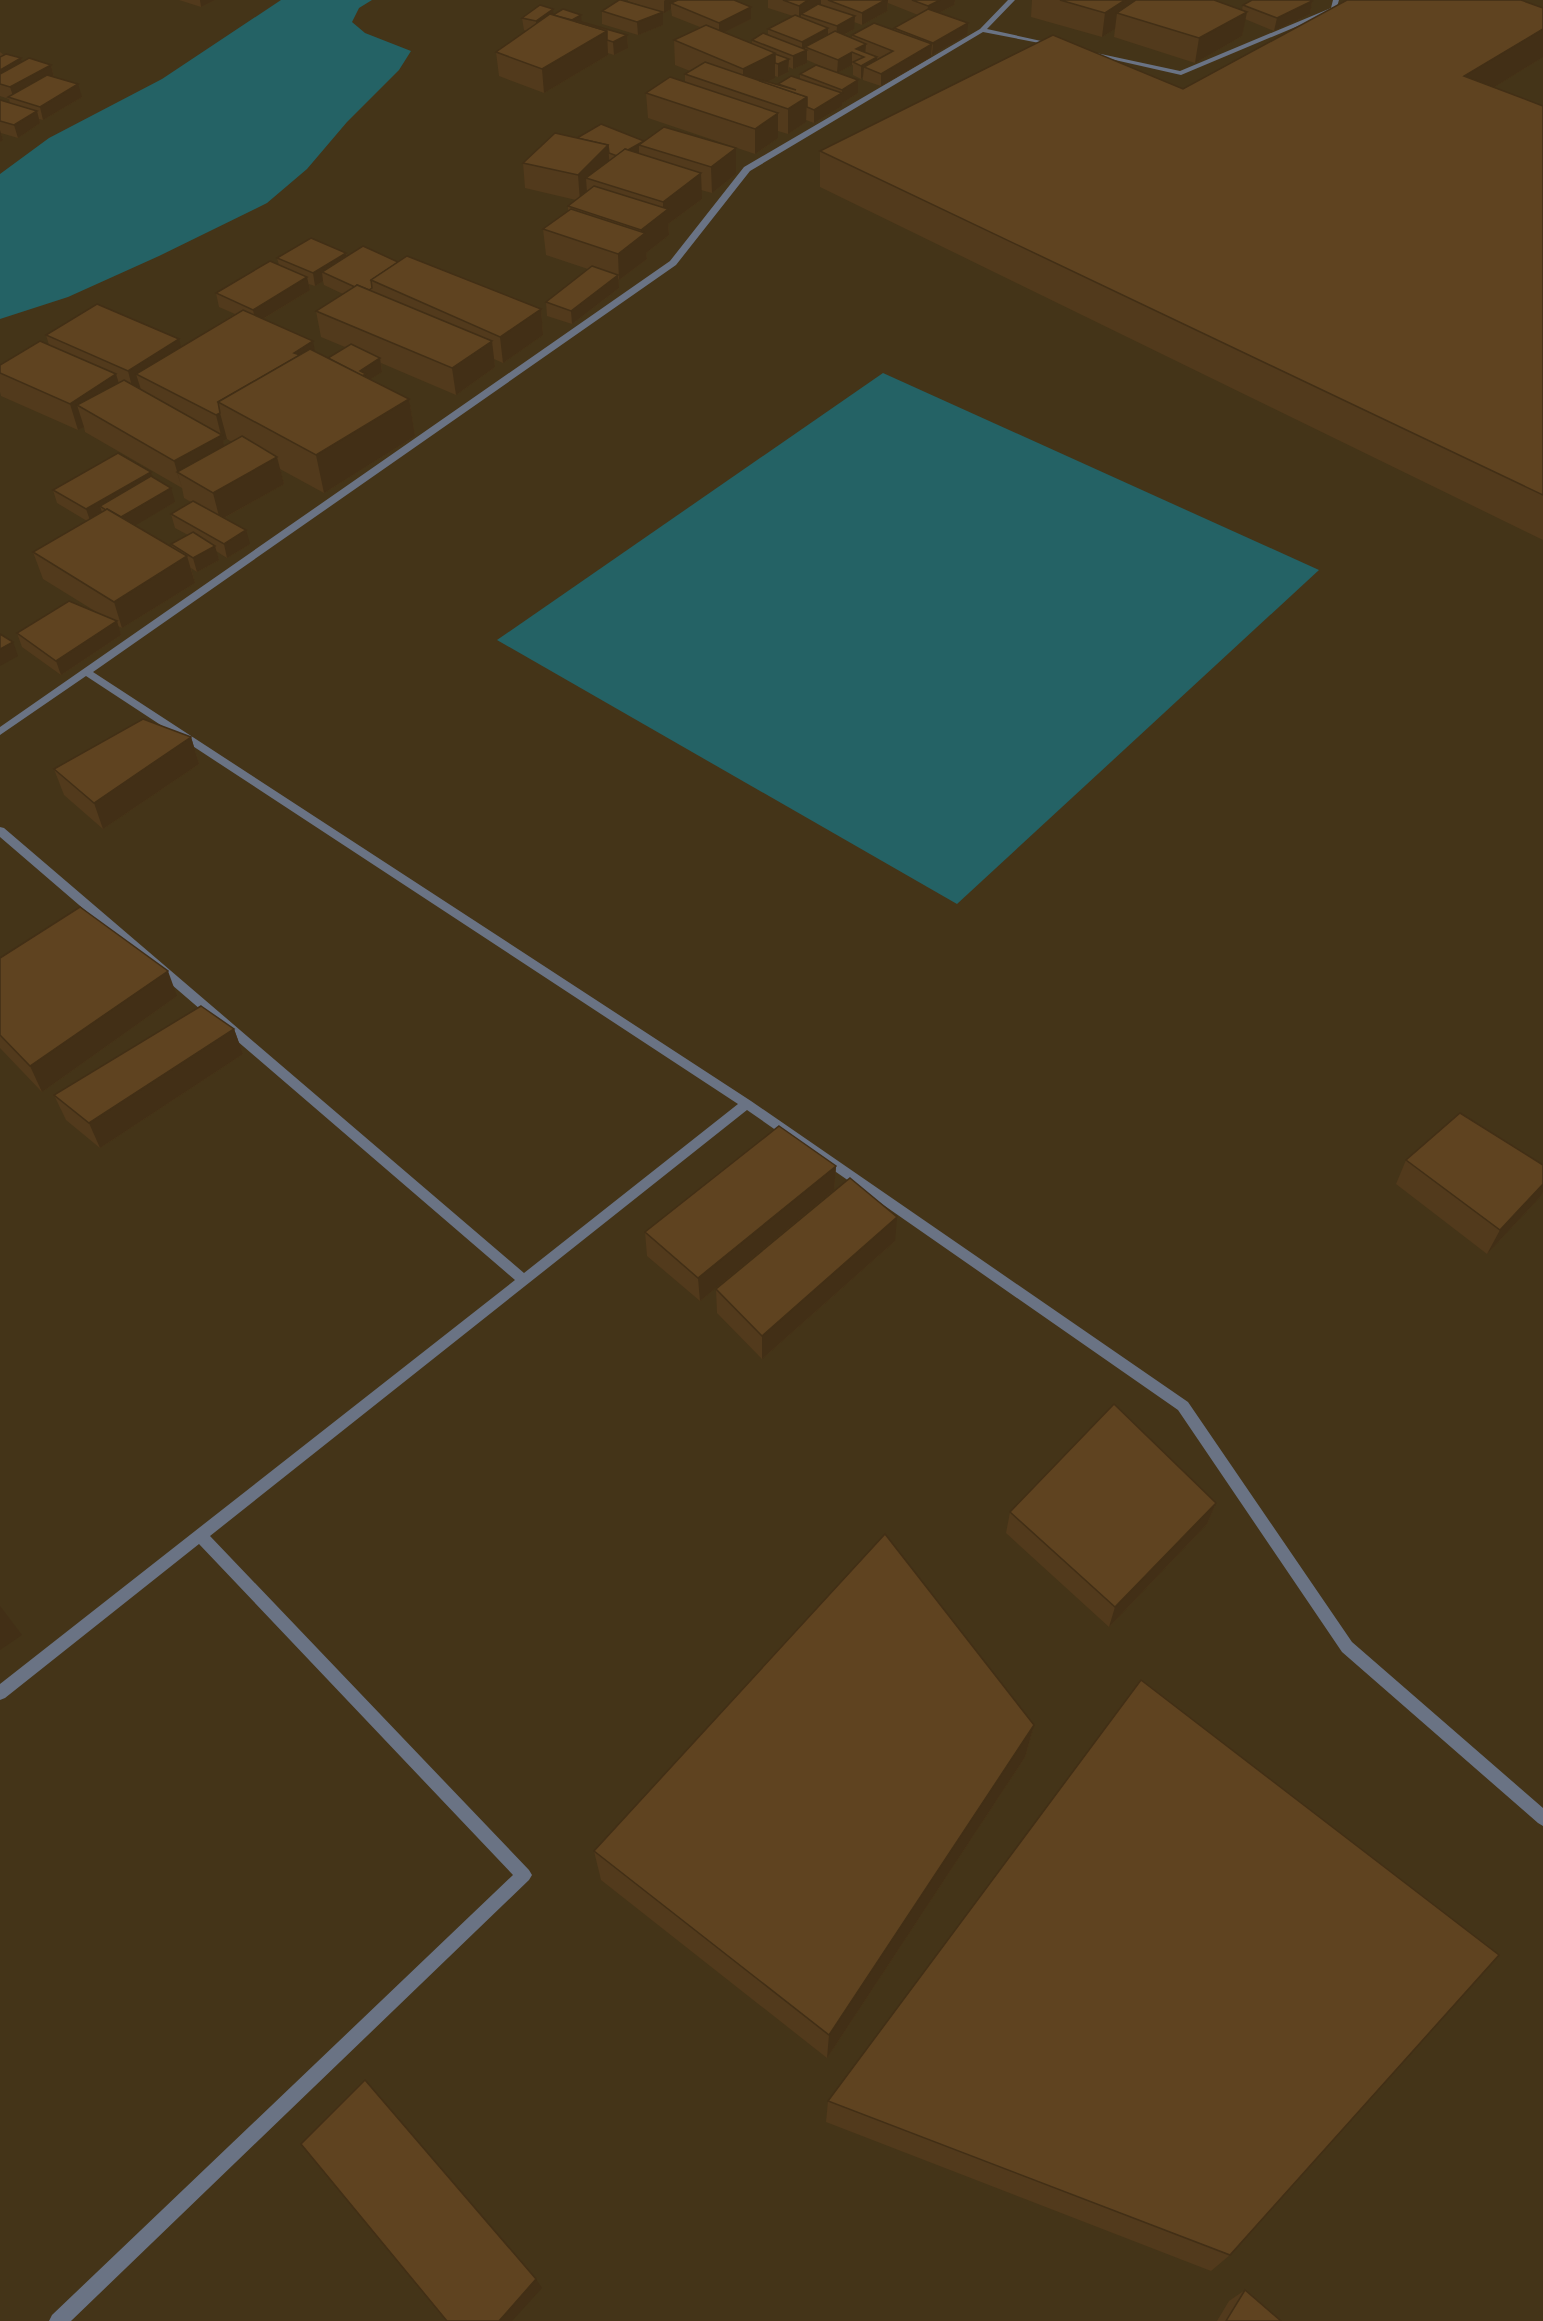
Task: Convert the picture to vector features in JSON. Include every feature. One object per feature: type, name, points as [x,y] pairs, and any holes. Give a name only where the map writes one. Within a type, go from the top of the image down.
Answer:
[{"type":"street","points":[[0,732],[88,673],[673,263],[747,169],[982,30],[1012,0]]},
{"type":"street","points":[[1082,51],[1181,73],[1334,9],[1336,0]]},
{"type":"street","points":[[982,30],[1059,46]]},
{"type":"street","points":[[88,673],[747,1104],[1183,1406],[1347,1647],[1543,1818]]},
{"type":"street","points":[[0,831],[524,1280]]},
{"type":"street","points":[[0,1693],[747,1104]]},
{"type":"street","points":[[58,2321],[524,1875],[200,1535]]},
{"type":"water","points":[[281,0],[372,0],[359,8],[352,22],[365,33],[411,51],[399,70],[347,122],[307,169],[267,203],[68,297],[0,319],[0,174],[49,138],[162,79]]},
{"type":"water","points":[[883,373],[1319,570],[957,904],[497,640]]},
{"type":"building","points":[[619,0],[663,12],[637,22],[602,11]]},
{"type":"building","points":[[678,0],[734,0],[751,7],[719,23],[671,3]]},
{"type":"building","points":[[783,0],[808,0],[799,6]]},
{"type":"building","points":[[828,0],[885,0],[862,13]]},
{"type":"building","points":[[912,0],[940,0],[928,6]]},
{"type":"building","points":[[1060,0],[1125,0],[1105,13]]},
{"type":"building","points":[[1136,0],[1214,0],[1247,12],[1199,38],[1117,13]]},
{"type":"building","points":[[1252,0],[1312,1],[1277,18],[1243,5]]},
{"type":"building","points":[[1347,0],[1521,0],[1543,8],[1543,29],[1464,76],[1543,106],[1543,495],[820,151],[1053,35],[1183,89]]},
{"type":"building","points":[[818,4],[855,16],[837,26],[801,14]]},
{"type":"building","points":[[540,5],[553,9],[536,21],[522,18]]},
{"type":"building","points":[[563,9],[581,15],[572,20],[553,15]]},
{"type":"building","points":[[928,9],[968,23],[933,43],[894,28]]},
{"type":"building","points":[[550,14],[607,31],[542,69],[496,52]]},
{"type":"building","points":[[795,15],[828,28],[802,42],[768,29]]},
{"type":"building","points":[[578,21],[627,35],[613,42],[607,40],[607,31]]},
{"type":"building","points":[[874,23],[932,44],[881,74],[864,67],[893,51],[852,35]]},
{"type":"building","points":[[706,25],[775,53],[743,69],[674,40]]},
{"type":"building","points":[[835,31],[866,44],[856,49],[877,57],[861,66],[853,62],[864,57],[852,52],[838,60],[805,47]]},
{"type":"building","points":[[763,33],[807,50],[793,56],[752,40]]},
{"type":"building","points":[[6,54],[21,58],[0,70],[0,57]]},
{"type":"building","points":[[775,54],[789,59],[775,63]]},
{"type":"building","points":[[29,58],[51,65],[10,87],[0,84],[0,74]]},
{"type":"building","points":[[705,62],[807,97],[788,109],[685,74]]},
{"type":"building","points":[[816,65],[858,80],[842,90],[800,74]]},
{"type":"building","points":[[47,75],[78,84],[40,107],[8,97]]},
{"type":"building","points":[[791,76],[842,93],[814,110],[807,107],[807,97],[760,81],[796,90],[778,84]]},
{"type":"building","points":[[670,77],[778,113],[755,129],[646,93]]},
{"type":"building","points":[[0,100],[37,111],[14,125],[0,121]]},
{"type":"building","points":[[601,124],[644,141],[628,150],[625,149],[617,156],[609,153],[608,145],[577,138]]},
{"type":"building","points":[[664,127],[736,148],[711,167],[639,145]]},
{"type":"building","points":[[555,133],[608,145],[578,175],[523,163]]},
{"type":"building","points":[[625,149],[701,173],[663,202],[586,178]]},
{"type":"building","points":[[594,186],[668,209],[641,230],[568,206]]},
{"type":"building","points":[[571,209],[645,233],[618,254],[543,229]]},
{"type":"building","points":[[311,238],[346,253],[313,273],[277,258]]},
{"type":"building","points":[[363,246],[398,262],[371,280],[372,288],[369,290],[357,285],[355,287],[322,272]]},
{"type":"building","points":[[407,256],[541,309],[500,337],[371,280]]},
{"type":"building","points":[[270,261],[307,277],[253,310],[216,293]]},
{"type":"building","points":[[592,266],[618,275],[571,311],[546,302]]},
{"type":"building","points":[[357,285],[492,341],[452,368],[316,311]]},
{"type":"building","points":[[97,304],[179,339],[128,371],[46,335]]},
{"type":"building","points":[[243,310],[313,341],[294,353],[300,355],[218,402],[220,413],[216,415],[136,374]]},
{"type":"building","points":[[40,341],[116,374],[70,404],[0,373],[0,365]]},
{"type":"building","points":[[351,344],[380,358],[360,371],[366,374],[362,376],[328,358]]},
{"type":"building","points":[[310,349],[409,399],[316,455],[218,402]]},
{"type":"building","points":[[124,380],[222,435],[174,461],[77,405]]},
{"type":"building","points":[[242,436],[277,457],[213,493],[177,472]]},
{"type":"building","points":[[118,453],[151,472],[86,509],[53,490]]},
{"type":"building","points":[[151,476],[171,488],[121,517],[100,506]]},
{"type":"building","points":[[193,501],[246,530],[224,544],[171,514]]},
{"type":"building","points":[[107,509],[187,556],[114,602],[33,552]]},
{"type":"building","points":[[193,532],[215,546],[193,558],[171,544]]},
{"type":"building","points":[[69,601],[117,621],[56,661],[17,633]]},
{"type":"building","points":[[0,634],[13,642],[0,649]]},
{"type":"building","points":[[143,719],[191,737],[94,803],[54,769]]},
{"type":"building","points":[[80,907],[168,971],[30,1066],[0,1035],[0,958]]},
{"type":"building","points":[[201,1006],[234,1029],[89,1123],[54,1095]]},
{"type":"building","points":[[1460,1113],[1543,1165],[1543,1184],[1500,1230],[1406,1160]]},
{"type":"building","points":[[779,1126],[836,1166],[698,1278],[645,1232]]},
{"type":"building","points":[[850,1178],[897,1217],[762,1336],[716,1289]]},
{"type":"building","points":[[1114,1404],[1216,1503],[1115,1607],[1010,1512]]},
{"type":"building","points":[[885,1534],[1034,1725],[829,2035],[594,1851]]},
{"type":"building","points":[[1141,1680],[1499,1955],[1230,2255],[828,2101]]},
{"type":"building","points":[[365,2080],[536,2279],[499,2321],[447,2321],[301,2144]]},
{"type":"building","points":[[1245,2290],[1281,2321],[1226,2321]]}]
